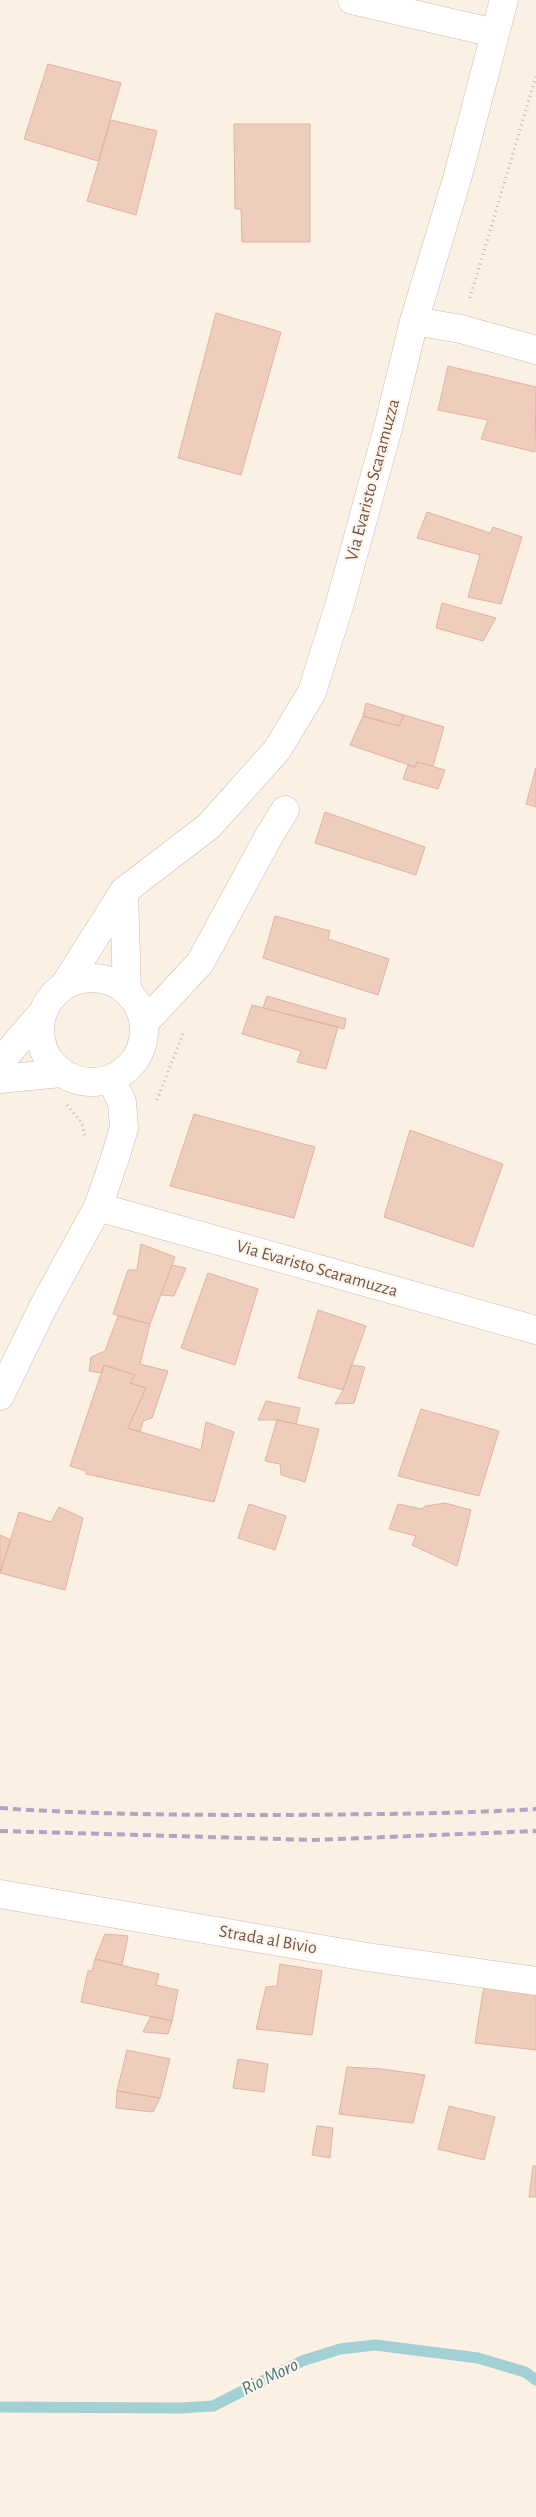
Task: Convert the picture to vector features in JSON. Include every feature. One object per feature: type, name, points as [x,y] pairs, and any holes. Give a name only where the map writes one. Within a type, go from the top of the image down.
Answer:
[{"type":"street","points":[[352,0],[495,33]]},
{"type":"street","name":"Via Evaristo Scaramuzza","points":[[0,1062],[43,1012],[51,997],[64,986],[124,891],[209,826],[276,750],[312,692],[340,603],[388,428],[414,321],[457,179],[504,0]]},
{"type":"street","points":[[414,321],[461,328],[536,350]]},
{"type":"street","points":[[145,1022],[200,964],[285,810]]},
{"type":"street","points":[[124,891],[127,990]]},
{"type":"street","points":[[43,1012],[40,1029],[42,1046],[49,1061],[61,1073],[76,1080],[94,1082],[111,1080],[127,1070],[138,1057],[144,1040],[145,1022],[139,1005],[127,990],[113,982],[96,978],[80,980],[64,986]]},
{"type":"street","points":[[0,1079],[61,1073]]},
{"type":"street","points":[[0,1396],[42,1309],[98,1207],[124,1128],[122,1102],[111,1080]]},
{"type":"street","name":"Via Evaristo Scaramuzza","points":[[98,1207],[536,1330]]},
{"type":"street","name":"Strada al Bivio","points":[[0,1894],[367,1958],[536,1981]]},
{"type":"path","points":[[154,1108],[186,1025]]},
{"type":"path","points":[[64,1102],[82,1123],[86,1147]]},
{"type":"building","points":[[48,64],[121,83],[98,161],[24,139]]},
{"type":"building","points":[[111,120],[157,131],[136,215],[87,201]]},
{"type":"building","points":[[234,124],[310,124],[310,242],[242,242],[241,209],[235,209]]},
{"type":"building","points":[[216,313],[281,332],[241,475],[178,458]]},
{"type":"building","points":[[448,366],[536,387],[535,452],[481,439],[488,420],[438,410]]},
{"type":"building","points":[[427,512],[490,533],[493,527],[522,537],[501,604],[468,597],[480,555],[417,538]]},
{"type":"building","points":[[442,603],[496,618],[483,641],[436,628]]},
{"type":"building","points":[[366,703],[404,715],[399,726],[363,716]]},
{"type":"building","points":[[404,715],[444,727],[433,766],[417,762],[415,767],[350,745],[363,716],[399,726]]},
{"type":"building","points":[[417,762],[445,770],[438,789],[403,779],[408,765],[415,767]]},
{"type":"building","points":[[536,768],[536,807],[526,804]]},
{"type":"building","points":[[325,812],[425,847],[416,875],[315,843]]},
{"type":"building","points":[[275,916],[330,931],[328,939],[389,959],[378,995],[263,958]]},
{"type":"building","points":[[267,996],[346,1019],[344,1029],[263,1008]]},
{"type":"building","points":[[252,1005],[338,1027],[326,1069],[297,1062],[301,1051],[242,1034]]},
{"type":"building","points":[[194,1114],[315,1147],[294,1218],[170,1186]]},
{"type":"building","points":[[410,1130],[503,1164],[473,1247],[384,1217]]},
{"type":"building","points":[[141,1244],[175,1257],[150,1324],[113,1314],[128,1270],[137,1270]]},
{"type":"building","points":[[172,1265],[186,1268],[174,1296],[161,1295]]},
{"type":"building","points":[[208,1273],[258,1289],[235,1365],[181,1348]]},
{"type":"building","points":[[318,1310],[366,1326],[343,1390],[298,1378]]},
{"type":"building","points":[[118,1316],[150,1324],[140,1364],[168,1371],[152,1418],[143,1421],[140,1432],[128,1428],[146,1388],[130,1383],[135,1375],[104,1365],[102,1373],[89,1371],[91,1357],[105,1351]]},
{"type":"building","points":[[104,1365],[135,1375],[130,1383],[146,1388],[128,1428],[201,1450],[206,1422],[234,1432],[214,1502],[86,1474],[86,1471],[70,1466]]},
{"type":"building","points":[[351,1365],[365,1367],[354,1403],[335,1404],[343,1390]]},
{"type":"building","points":[[266,1401],[300,1408],[296,1424],[277,1420],[258,1420]]},
{"type":"building","points":[[421,1409],[499,1431],[479,1496],[398,1476]]},
{"type":"building","points":[[277,1420],[319,1429],[305,1482],[281,1475],[280,1464],[265,1461]]},
{"type":"building","points":[[445,1503],[471,1510],[457,1566],[412,1545],[416,1536],[389,1529],[398,1504],[422,1509],[426,1506]]},
{"type":"building","points":[[249,1504],[286,1516],[275,1550],[238,1538]]},
{"type":"building","points":[[59,1507],[83,1518],[65,1590],[0,1573],[19,1512],[51,1522]]},
{"type":"building","points":[[0,1535],[11,1540],[0,1573]]},
{"type":"building","points":[[105,1934],[128,1936],[122,1965],[95,1959]]},
{"type":"building","points":[[95,1959],[159,1974],[156,1985],[178,1990],[172,2021],[81,2002],[88,1971],[92,1971]]},
{"type":"building","points":[[280,1964],[322,1971],[312,2035],[256,2029],[266,1987],[277,1986]]},
{"type":"building","points":[[484,1985],[536,1993],[536,2050],[475,2043]]},
{"type":"building","points":[[151,2016],[172,2021],[168,2034],[143,2032]]},
{"type":"building","points":[[127,2050],[170,2059],[160,2098],[117,2091]]},
{"type":"building","points":[[238,2059],[268,2064],[264,2092],[233,2088]]},
{"type":"building","points":[[347,2067],[382,2069],[425,2075],[413,2123],[339,2114]]},
{"type":"building","points":[[117,2091],[160,2098],[153,2112],[116,2108]]},
{"type":"building","points":[[449,2106],[495,2117],[484,2160],[438,2149]]},
{"type":"building","points":[[317,2126],[333,2128],[330,2158],[312,2155]]},
{"type":"building","points":[[533,2166],[536,2166],[536,2197],[529,2197]]},
{"type":"waterway","name":"Rio Moro","points":[[0,2407],[180,2408],[213,2406],[302,2361],[340,2349],[375,2345],[478,2358],[525,2372],[536,2380]]},
{"type":"railway","points":[[0,1808],[182,1815],[413,1814],[536,1809]]},
{"type":"railway","points":[[0,1831],[313,1840],[536,1831]]}]
